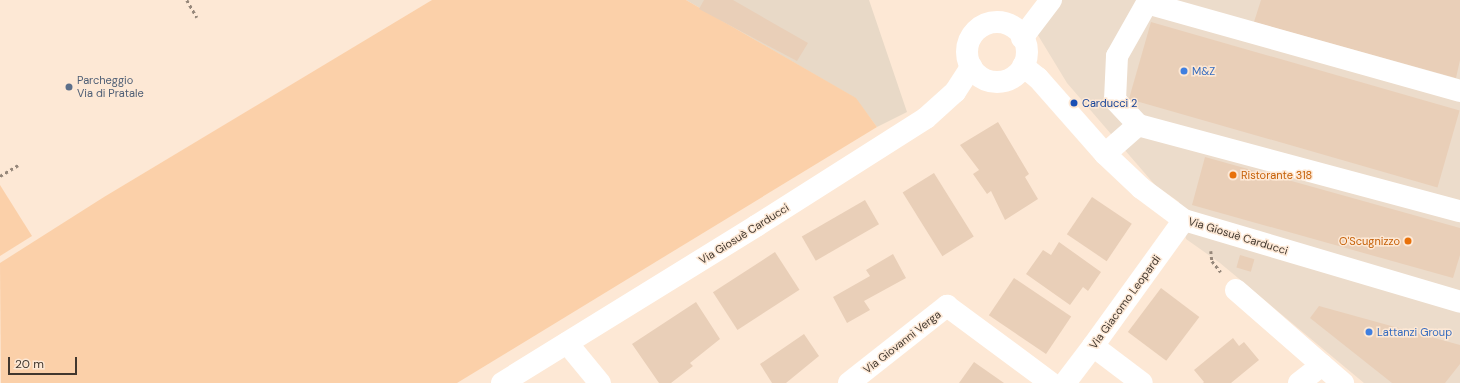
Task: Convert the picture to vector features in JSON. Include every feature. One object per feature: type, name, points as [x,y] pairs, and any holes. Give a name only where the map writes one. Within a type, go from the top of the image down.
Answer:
[{"type":"street","points":[[1022,38],[1052,0]]},
{"type":"street","points":[[1460,92],[1147,3],[1117,56],[1115,100],[1138,125],[1460,211]]},
{"type":"street","points":[[993,23],[1002,23],[1014,28],[1022,38],[1026,51],[1023,66],[1013,77],[998,82],[981,78],[971,67],[967,55],[968,45],[972,36],[981,27],[993,23]]},
{"type":"street","name":"Via Giosuè Carducci","points":[[1023,66],[1038,78],[1105,154],[1141,188],[1184,220],[1460,302]]},
{"type":"street","name":"Via Giosuè Carducci","points":[[502,383],[750,230],[926,118],[955,92],[971,67]]},
{"type":"street","points":[[1105,154],[1138,125]]},
{"type":"street","name":"Via Giacomo Leopardi","points":[[1065,383],[1184,220]]},
{"type":"street","points":[[1236,290],[1344,383]]},
{"type":"street","name":"Via Giovanni Verga","points":[[849,383],[947,306],[1050,383]]},
{"type":"street","points":[[567,343],[600,383]]},
{"type":"street","points":[[1093,346],[1142,383]]},
{"type":"street","points":[[1300,383],[1322,365]]},
{"type":"path","points":[[187,0],[197,17]]},
{"type":"path","points":[[0,176],[18,165]]},
{"type":"path","points":[[1208,228],[1212,261],[1236,290]]},
{"type":"shaded area","points":[[432,0],[686,0],[856,98],[877,127],[457,383],[1,383],[0,263],[104,197]]},
{"type":"shaded area","points":[[686,0],[869,0],[907,112],[877,127],[855,98]]},
{"type":"shaded area","points":[[1039,0],[1460,0],[1460,383],[1364,383],[1220,263],[1186,239],[1179,202],[1155,185],[1067,83],[1036,32]]},
{"type":"shaded area","points":[[0,185],[32,236],[0,256]]},
{"type":"building","points":[[704,0],[733,0],[808,43],[797,61],[699,9]]},
{"type":"building","points":[[1261,0],[1460,0],[1460,60],[1456,78],[1254,22]]},
{"type":"building","points":[[1151,22],[1460,110],[1438,187],[1129,99]]},
{"type":"building","points":[[998,122],[1029,174],[1025,177],[1038,199],[1005,220],[991,191],[987,194],[973,174],[979,170],[960,145]]},
{"type":"building","points":[[1205,157],[1460,228],[1460,255],[1453,278],[1192,205]]},
{"type":"building","points":[[934,173],[974,237],[942,256],[903,193]]},
{"type":"building","points":[[1092,197],[1132,224],[1107,261],[1067,234]]},
{"type":"building","points":[[865,200],[879,224],[816,261],[802,236]]},
{"type":"building","points":[[1059,242],[1101,272],[1088,291],[1083,287],[1070,305],[1026,274],[1043,250],[1051,255]]},
{"type":"building","points":[[775,252],[800,290],[737,330],[713,292]]},
{"type":"building","points":[[893,254],[906,278],[864,301],[870,310],[847,323],[833,297],[870,276],[866,270]]},
{"type":"building","points":[[1240,255],[1254,259],[1251,272],[1236,267]]},
{"type":"building","points":[[1014,278],[1071,317],[1046,354],[989,315]]},
{"type":"building","points":[[1161,288],[1199,317],[1166,361],[1128,332]]},
{"type":"building","points":[[696,302],[720,339],[690,363],[693,366],[671,383],[659,383],[632,344]]},
{"type":"building","name":"Lattanzi Group","points":[[1319,306],[1460,345],[1460,364],[1445,383],[1392,383],[1310,318]]},
{"type":"building","points":[[804,334],[819,356],[786,383],[772,383],[760,364]]},
{"type":"building","points":[[1233,338],[1239,346],[1244,342],[1259,360],[1231,383],[1203,383],[1204,382],[1194,370]]},
{"type":"building","points":[[974,362],[1004,383],[959,383]]},
{"type":"place","name":"M&Z","points":[[1184,71]]},
{"type":"place","name":"Parcheggio Via di Pratale","points":[[69,87]]},
{"type":"place","name":"Carducci 2","points":[[1074,103]]},
{"type":"place","name":"Ristorante 318","points":[[1233,175]]},
{"type":"place","name":"O'Scugnizzo","points":[[1408,241]]},
{"type":"place","name":"Lattanzi Group","points":[[1369,332]]}]
